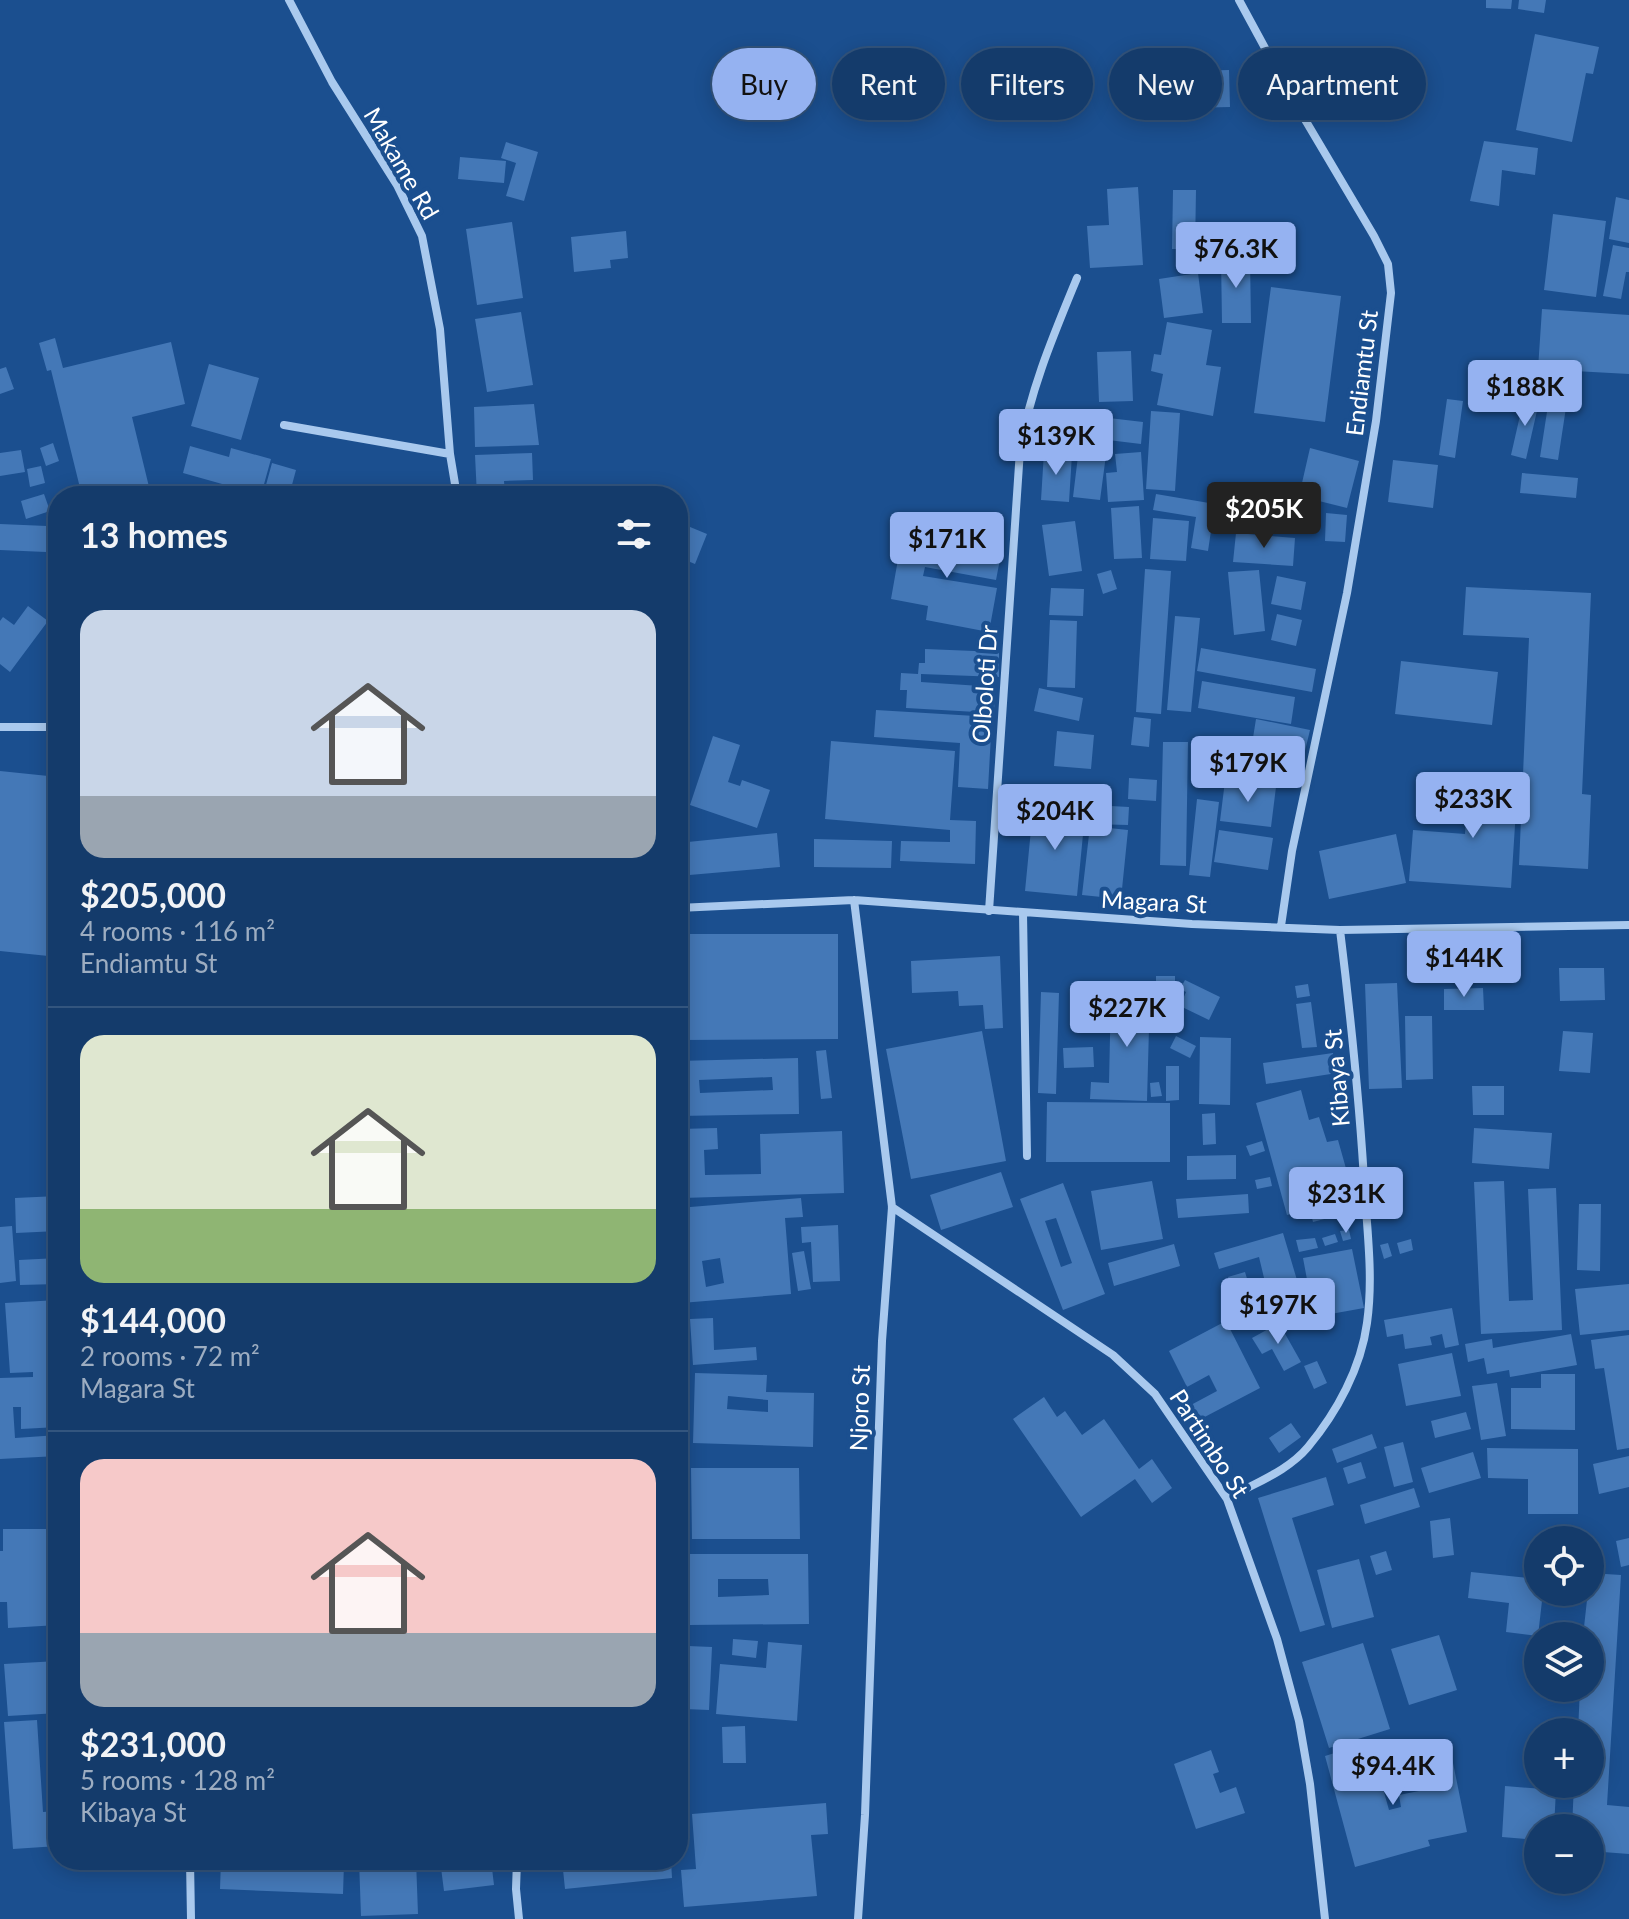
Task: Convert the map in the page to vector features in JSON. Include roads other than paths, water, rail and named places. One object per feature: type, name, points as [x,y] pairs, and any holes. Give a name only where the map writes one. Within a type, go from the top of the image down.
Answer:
[{"type":"street","name":"Makame Rd","points":[[289,0],[332,82],[397,185],[422,236],[440,329],[455,486]]},
{"type":"street","name":"Endiamtu St","points":[[1239,0],[1291,96],[1374,236],[1388,264],[1391,293],[1376,421],[1347,593],[1292,851],[1281,926]]},
{"type":"street","name":"Olboloti Dr","points":[[989,911],[1020,450],[1041,370],[1077,278]]},
{"type":"street","points":[[284,425],[450,454]]},
{"type":"street","points":[[0,727],[48,727]]},
{"type":"street","name":"Magara St","points":[[688,908],[854,900],[1192,924],[1340,930],[1629,925]]},
{"type":"street","name":"Njoro St","points":[[854,900],[892,1207],[882,1341],[865,1815],[858,1919]]},
{"type":"street","points":[[1023,913],[1027,1156]]},
{"type":"street","name":"Kibaya St","points":[[1227,1499],[1283,1469],[1306,1449],[1351,1380],[1367,1324],[1370,1273],[1364,1179],[1356,1065],[1340,930]]},
{"type":"street","name":"Partimbo St","points":[[892,1207],[1113,1355],[1155,1394],[1227,1499],[1277,1639],[1299,1721],[1310,1784],[1325,1919]]},
{"type":"street","points":[[190,1870],[191,1919]]},
{"type":"street","points":[[517,1870],[519,1919]]}]
